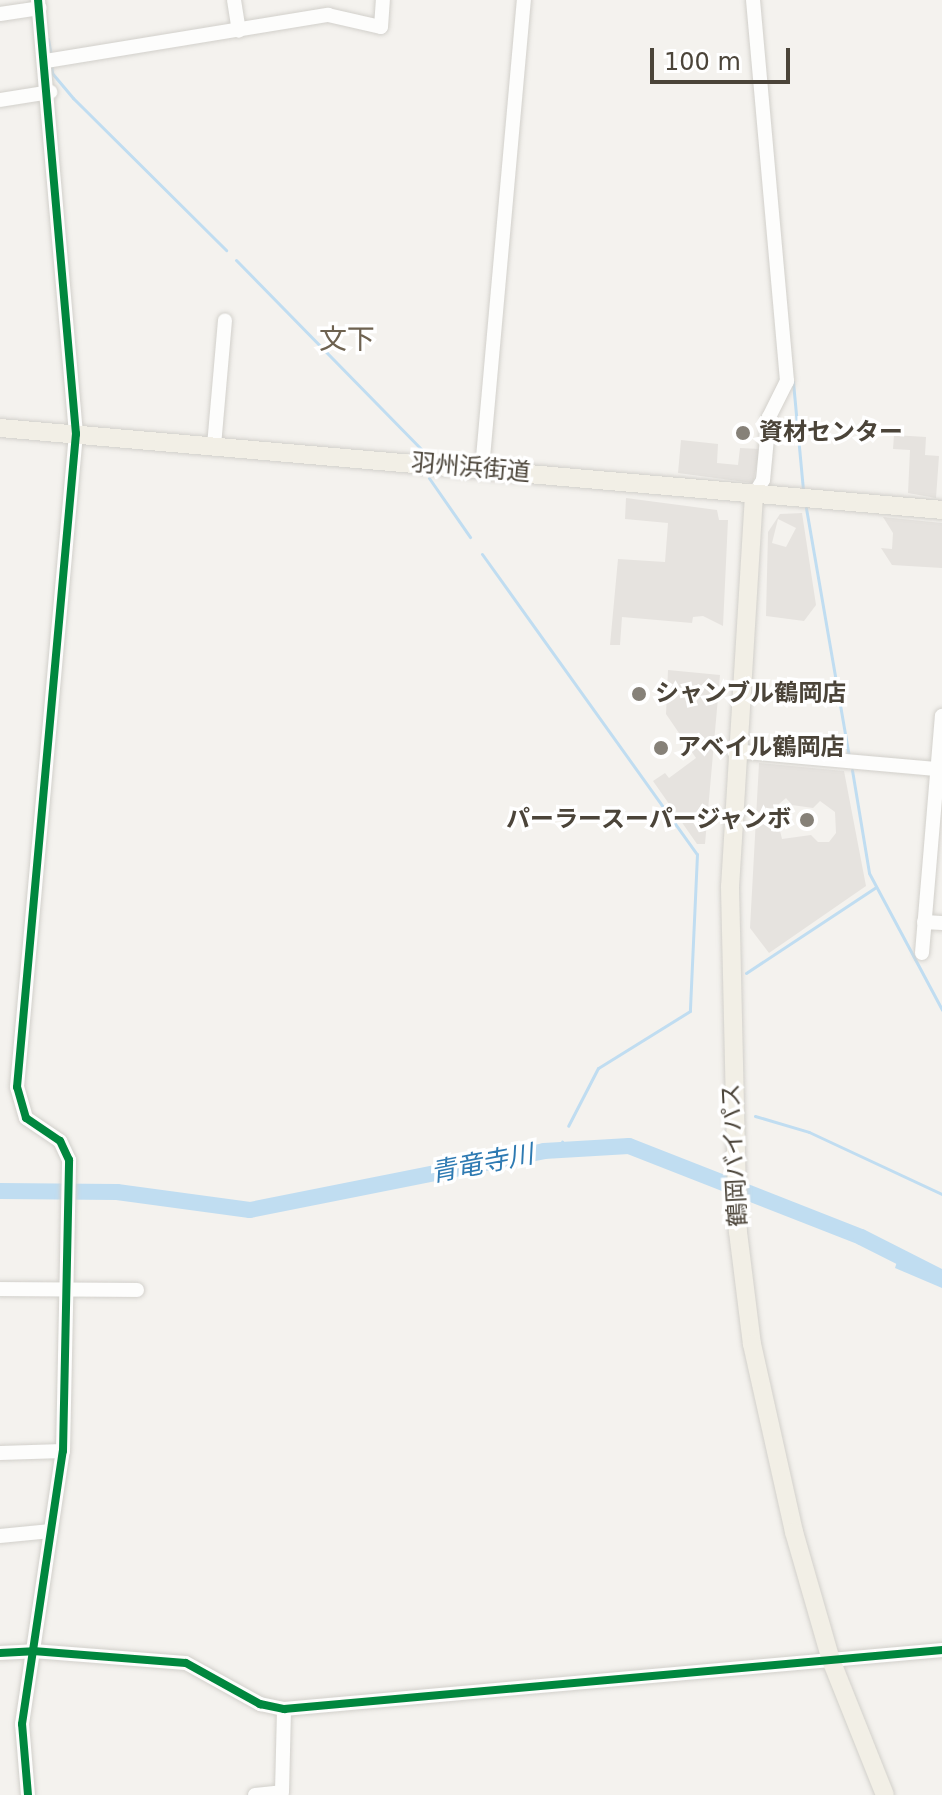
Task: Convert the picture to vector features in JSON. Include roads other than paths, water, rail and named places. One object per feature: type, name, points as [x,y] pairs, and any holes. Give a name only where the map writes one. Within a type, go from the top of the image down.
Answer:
[{"type":"main road","name":"羽州浜街道","points":[[0,428],[942,510]]},
{"type":"main road","name":"鶴岡バイパス","points":[[754,495],[734,751],[729,946],[733,1161],[738,1232],[769,1425],[831,1660],[885,1795]]},
{"type":"street","points":[[234,0],[239,31]]},
{"type":"street","points":[[49,61],[239,31],[327,7],[381,27],[383,0]]},
{"type":"street","points":[[482,469],[524,0]]},
{"type":"street","points":[[753,0],[787,381],[769,417],[763,480],[754,495]]},
{"type":"street","points":[[0,14],[39,4],[49,61],[76,434],[17,1087],[26,1118],[66,1149],[69,1184],[63,1451],[22,1724],[28,1795]]},
{"type":"street","points":[[0,100],[50,92]]},
{"type":"street","points":[[214,446],[225,320]]},
{"type":"street","points":[[922,953],[942,716]]},
{"type":"street","points":[[734,751],[937,769]]},
{"type":"street","points":[[924,922],[942,923]]},
{"type":"street","points":[[0,1289],[137,1290]]},
{"type":"street","points":[[0,1453],[63,1451]]},
{"type":"street","points":[[0,1536],[51,1531]]},
{"type":"street","points":[[0,1653],[33,1651],[186,1663],[260,1704],[284,1709],[942,1650]]},
{"type":"street","points":[[255,1795],[282,1792],[284,1709]]},
{"type":"water","points":[[900,1252],[942,1270],[942,1288],[895,1268]]},
{"type":"waterway","points":[[48,39],[51,56]]},
{"type":"waterway","points":[[51,63],[52,73],[73,98],[226,250]]},
{"type":"waterway","points":[[236,260],[427,455]]},
{"type":"waterway","points":[[793,382],[803,490]]},
{"type":"waterway","points":[[429,478],[470,537]]},
{"type":"waterway","points":[[806,508],[849,756]]},
{"type":"waterway","points":[[482,554],[697,854],[690,1011],[598,1068],[568,1126]]},
{"type":"waterway","points":[[852,770],[869,873],[942,1010]]},
{"type":"waterway","points":[[746,973],[876,887]]},
{"type":"waterway","points":[[755,1116],[809,1132],[942,1194]]},
{"type":"waterway","name":"青竜寺川","points":[[559,1149],[562,1142]]},
{"type":"waterway","name":"青竜寺川","points":[[0,1191],[117,1192],[250,1210],[544,1151],[629,1146],[861,1237],[942,1278]]},
{"type":"place","name":"資材センター","points":[[743,433]]},
{"type":"place","name":"シャンブル鶴岡店","points":[[639,694]]},
{"type":"place","name":"アベイル鶴岡店","points":[[661,748]]},
{"type":"place","name":"パーラースーパージャンボ","points":[[807,820]]},
{"type":"district","name":"文下","points":[[347,340]]}]
